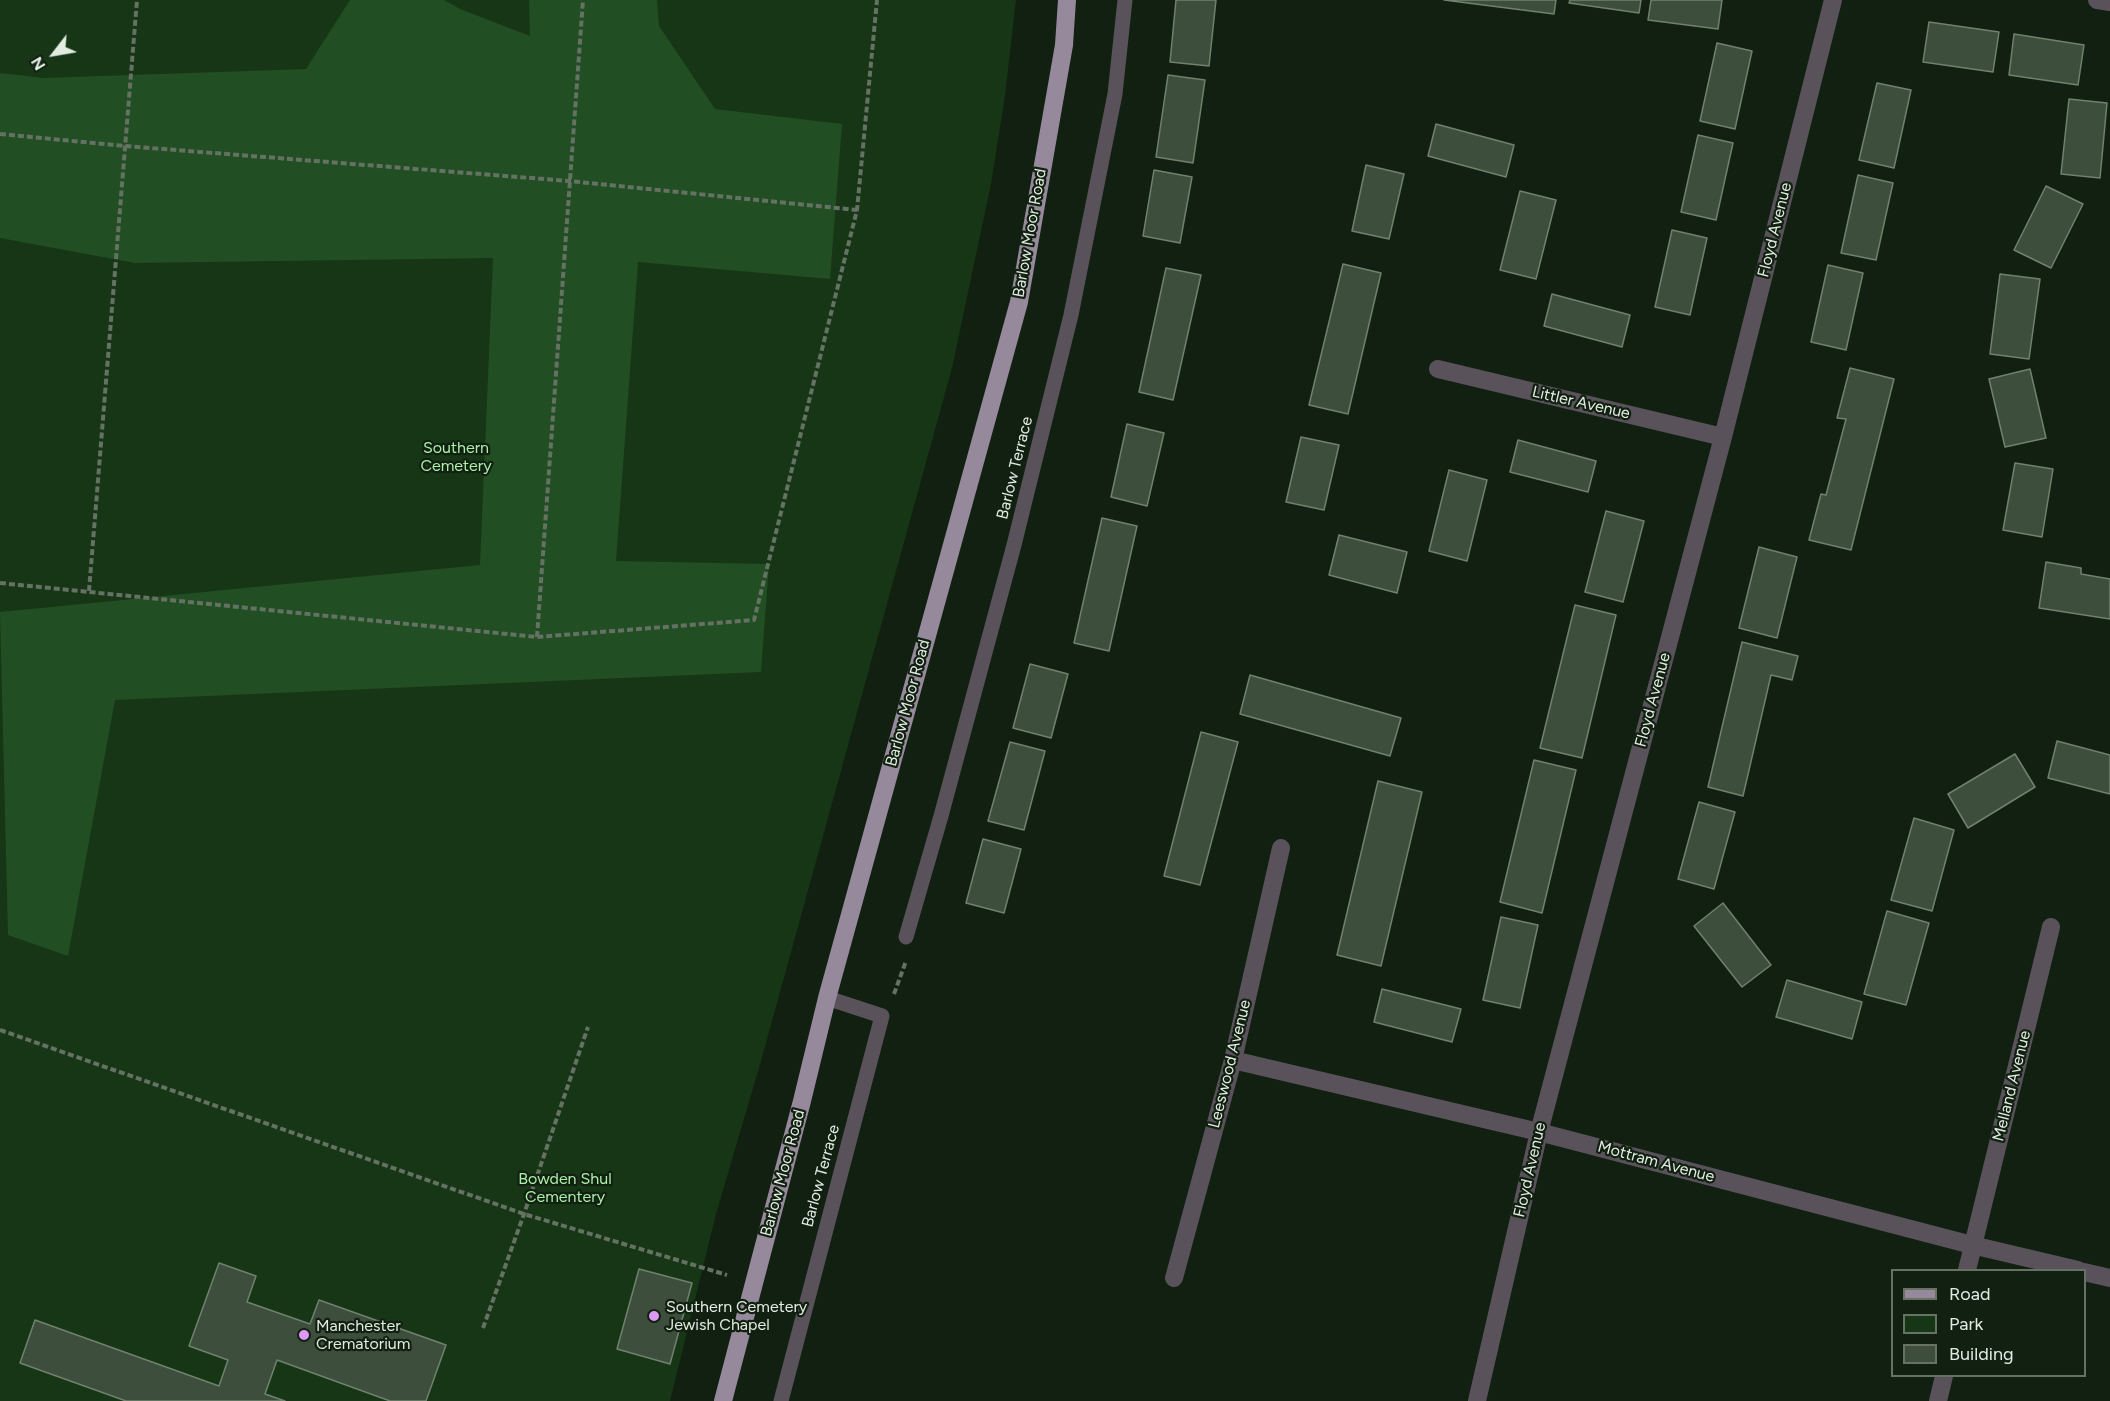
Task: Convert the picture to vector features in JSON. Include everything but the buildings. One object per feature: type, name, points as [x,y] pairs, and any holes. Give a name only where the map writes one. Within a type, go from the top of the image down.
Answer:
[{"type":"main road","name":"Barlow Moor Road","points":[[723,1401],[827,998],[1018,302],[1064,45],[1067,0]]},
{"type":"street","name":"Floyd Avenue","points":[[1477,1401],[1539,1132],[1723,437],[1833,0]]},
{"type":"street","points":[[2097,0],[2110,2]]},
{"type":"street","name":"Littler Avenue","points":[[1438,369],[1723,437]]},
{"type":"street","name":"Leeswood Avenue","points":[[1174,1278],[1233,1060],[1281,848]]},
{"type":"street","name":"Melland Avenue","points":[[1967,1269],[2051,927]]},
{"type":"street","name":"Mottram Avenue","points":[[1233,1060],[1539,1132],[1972,1245],[2074,1269]]},
{"type":"street","points":[[2086,1272],[2110,1278]]},
{"type":"street","points":[[1938,1401],[1944,1377]]},
{"type":"lane","name":"Barlow Terrace","points":[[906,937],[1014,545],[1071,315],[1115,94],[1125,0]]},
{"type":"lane","points":[[827,998],[882,1016]]},
{"type":"lane","name":"Barlow Terrace","points":[[781,1401],[882,1016]]},
{"type":"path","points":[[89,591],[136,0]]},
{"type":"path","points":[[537,637],[583,0]]},
{"type":"path","points":[[0,583],[537,637],[754,620],[857,210],[877,0]]},
{"type":"path","points":[[0,134],[569,181],[857,210]]},
{"type":"path","points":[[882,1016],[896,992],[908,953],[906,937]]},
{"type":"path","points":[[483,1328],[588,1027]]},
{"type":"path","points":[[0,1030],[524,1214],[754,1282]]},
{"type":"green space","name":"Southern Cemetery","points":[[0,0],[1016,0],[1005,96],[991,184],[952,368],[761,1061],[716,1214],[670,1401],[0,1401]]},
{"type":"green space","points":[[350,0],[444,0],[460,9],[530,36],[529,0],[657,0],[659,26],[715,109],[842,124],[830,279],[638,262],[616,561],[769,564],[761,672],[115,700],[68,956],[8,935],[0,612],[480,565],[493,258],[135,263],[0,238],[0,73],[43,78],[306,69]]},
{"type":"place","name":"Southern Cemetery Jewish Chapel","points":[[654,1316]]},
{"type":"place","name":"Manchester Crematorium","points":[[304,1335]]},
{"type":"park label","name":"Bowden Shul Cementery","points":[[565,1188]]}]
